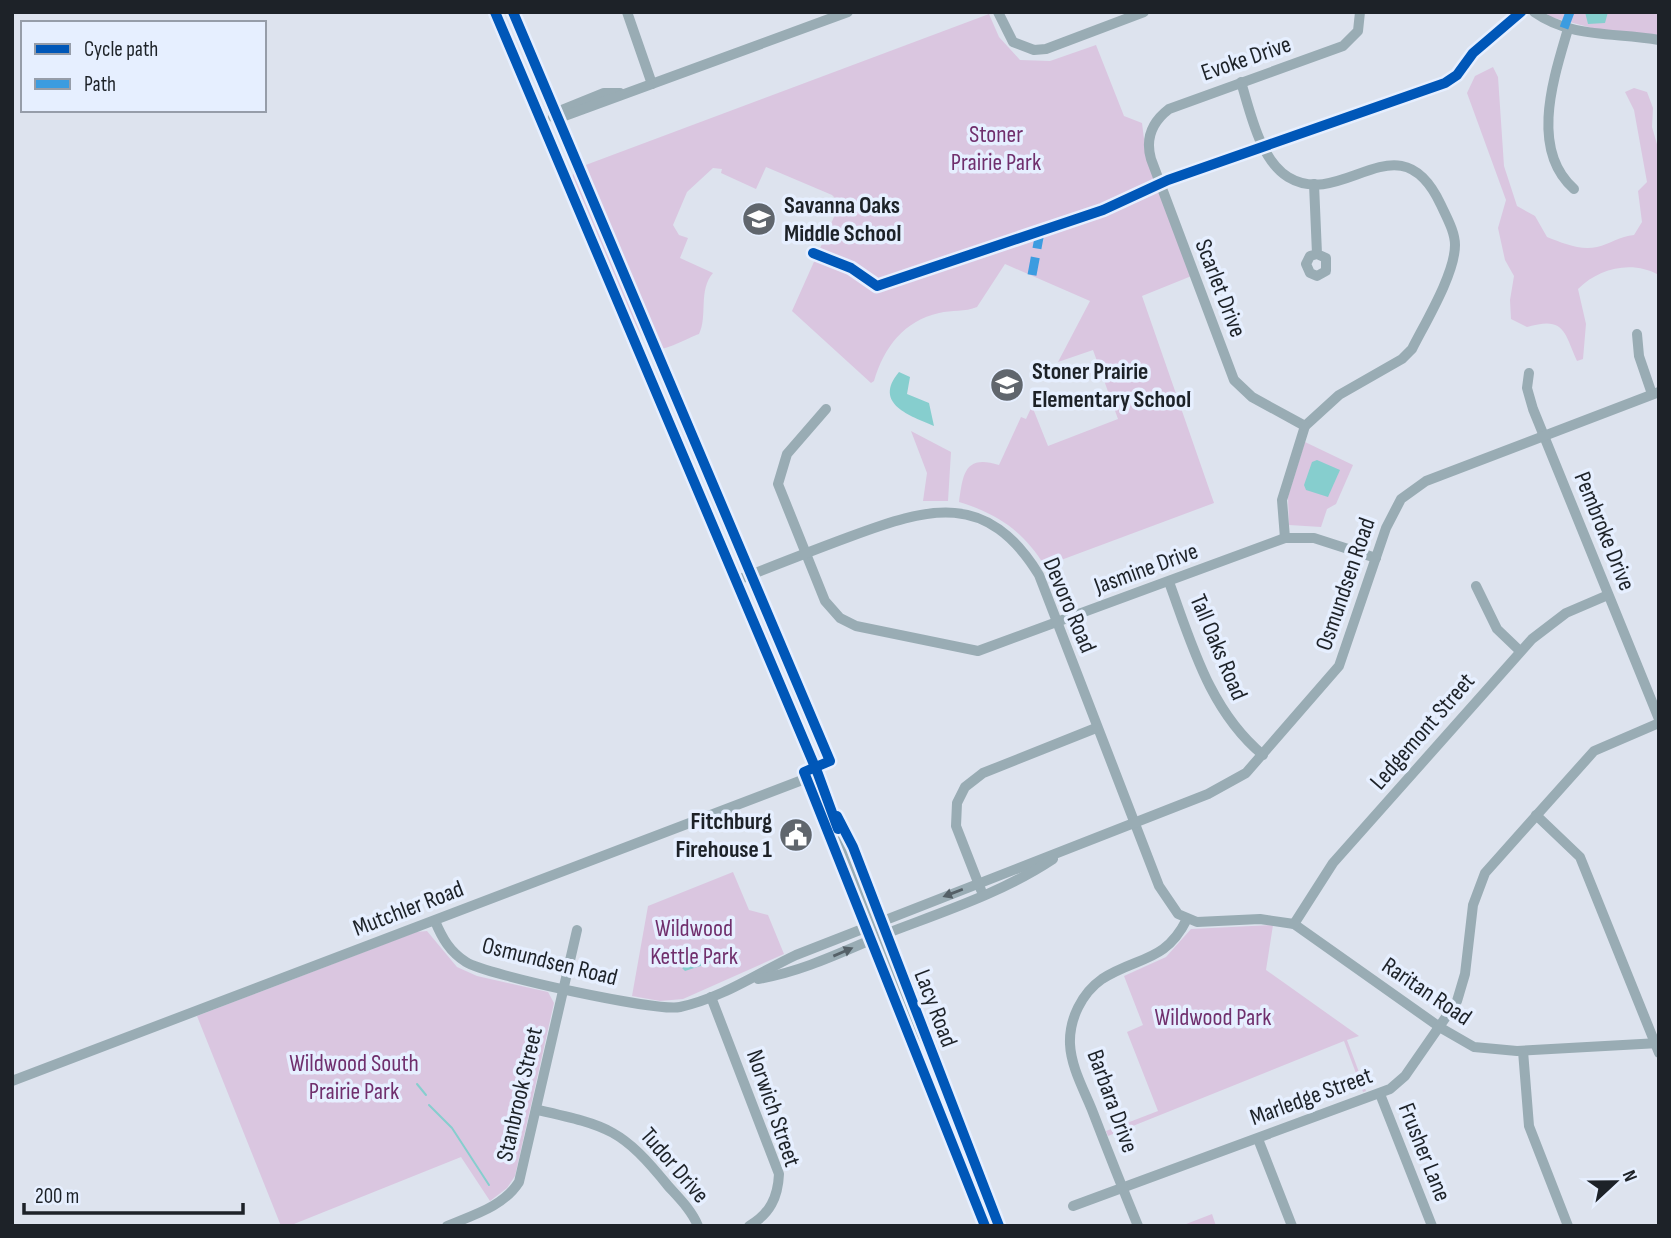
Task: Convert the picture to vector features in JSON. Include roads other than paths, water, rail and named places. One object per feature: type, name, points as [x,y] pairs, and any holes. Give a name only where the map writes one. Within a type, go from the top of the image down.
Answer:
[{"type":"street","name":"Lacy Road","points":[[495,12],[547,120],[735,581],[831,807],[853,846],[911,1016],[926,1042],[999,1226]]},
{"type":"street","points":[[627,12],[652,84]]},
{"type":"street","points":[[547,120],[556,112],[604,93],[623,93],[652,84],[848,12]]},
{"type":"street","points":[[998,12],[1005,32],[1021,47],[1046,49],[1144,12]]},
{"type":"street","name":"Evoke Drive","points":[[1151,130],[1169,109],[1343,46],[1358,31],[1360,12]]},
{"type":"street","points":[[1534,12],[1569,29],[1659,40]]},
{"type":"street","points":[[1569,29],[1555,73],[1548,122],[1557,168],[1574,188]]},
{"type":"street","points":[[1241,82],[1271,159],[1290,178],[1314,184],[1389,164],[1416,171],[1433,189],[1453,232],[1455,248],[1450,266],[1408,354],[1339,395],[1305,426],[1282,500],[1285,538]]},
{"type":"street","name":"Scarlet Drive","points":[[1151,130],[1148,139],[1150,159],[1234,380],[1252,397],[1305,426]]},
{"type":"street","points":[[1314,184],[1317,254]]},
{"type":"street","points":[[1637,334],[1639,356],[1655,393]]},
{"type":"street","name":"Pembroke Drive","points":[[1529,373],[1527,388],[1544,436],[1659,721]]},
{"type":"street","name":"Osmundsen Road","points":[[755,979],[775,965],[815,947],[1030,862],[1063,853],[1231,784],[1263,755],[1339,666],[1394,510],[1417,486],[1447,471],[1655,393]]},
{"type":"street","name":"Jasmine Drive","points":[[826,409],[787,454],[779,476],[783,502],[832,611],[856,626],[978,651],[1285,538],[1314,538],[1376,558]]},
{"type":"street","name":"Devoro Road","points":[[735,581],[911,515],[932,512],[960,513],[995,527],[1021,548],[1039,575],[1096,728],[1167,901],[1187,919]]},
{"type":"street","name":"Tall Oaks Road","points":[[1169,582],[1215,700],[1238,732],[1263,755]]},
{"type":"street","points":[[1476,586],[1497,629],[1520,652]]},
{"type":"street","name":"Ledgemont Street","points":[[1294,924],[1333,863],[1520,652],[1552,621],[1608,595]]},
{"type":"street","name":"Marledge Street","points":[[1073,1206],[1380,1094],[1405,1076],[1441,1028],[1461,992],[1479,885],[1500,854],[1594,751],[1659,721]]},
{"type":"street","points":[[983,896],[956,826],[957,803],[966,786],[983,773],[1096,728]]},
{"type":"street","name":"Mutchler Road","points":[[12,1081],[818,774]]},
{"type":"street","points":[[1536,814],[1580,858],[1658,1046]]},
{"type":"street","name":"Osmundsen Road","points":[[435,921],[451,950],[471,965],[663,1009],[679,1008],[755,979],[779,975],[820,960],[983,896],[1032,873],[1063,853]]},
{"type":"street","name":"Raritan Road","points":[[1187,919],[1207,922],[1260,919],[1294,924],[1441,1028],[1474,1048],[1523,1051],[1658,1046]]},
{"type":"street","name":"Barbara Drive","points":[[1138,1226],[1073,1058],[1070,1046],[1074,1018],[1091,989],[1112,974],[1160,954],[1175,939],[1187,919]]},
{"type":"street","name":"Stanbrook Street","points":[[447,1226],[497,1204],[513,1191],[519,1182],[538,1110],[577,930]]},
{"type":"street","points":[[815,947],[820,960]]},
{"type":"street","name":"Norwich Street","points":[[710,997],[779,1174],[774,1203],[759,1220],[749,1226]]},
{"type":"street","points":[[1523,1051],[1528,1126],[1567,1226]]},
{"type":"street","name":"Frusher Lane","points":[[1380,1094],[1432,1226]]},
{"type":"street","name":"Tudor Drive","points":[[538,1110],[593,1123],[622,1136],[666,1183],[698,1226]]},
{"type":"street","points":[[1258,1139],[1293,1226]]},
{"type":"waterway","points":[[417,1084],[426,1095]]},
{"type":"waterway","points":[[429,1105],[452,1128],[489,1185]]},
{"type":"place","name":"Savanna Oaks Middle School","points":[[759,219]]},
{"type":"place","name":"Stoner Prairie Elementary School","points":[[1007,385]]},
{"type":"place","name":"Fitchburg Firehouse 1","points":[[796,835]]},
{"type":"park label","name":"Stoner Prairie Park","points":[[996,148]]},
{"type":"park label","name":"Wildwood Kettle Park","points":[[694,942]]},
{"type":"park label","name":"Wildwood Park","points":[[1213,1017]]},
{"type":"park label","name":"Wildwood South Prairie Park","points":[[354,1077]]}]
